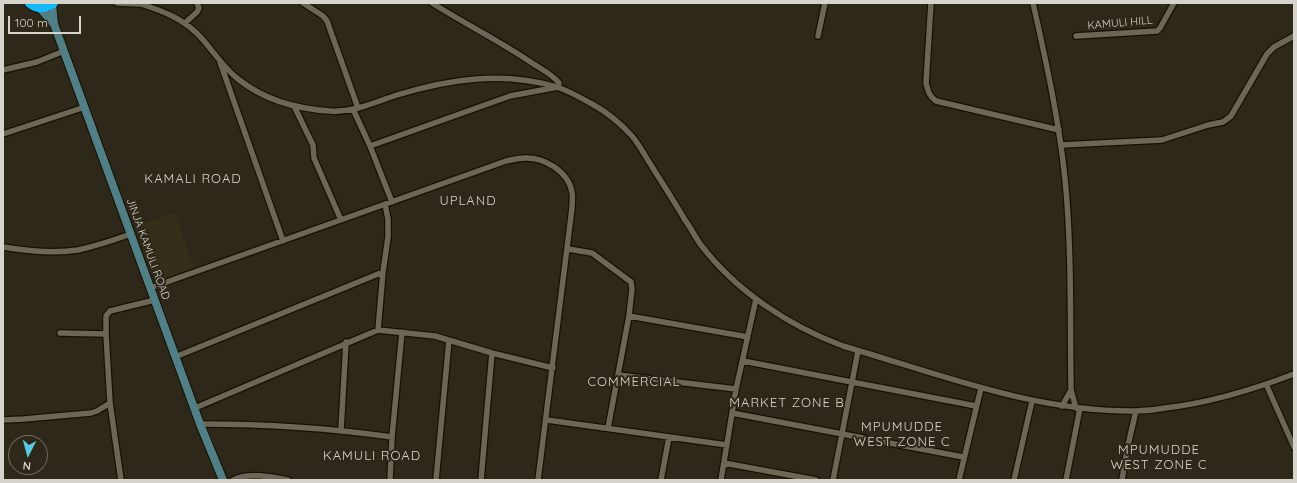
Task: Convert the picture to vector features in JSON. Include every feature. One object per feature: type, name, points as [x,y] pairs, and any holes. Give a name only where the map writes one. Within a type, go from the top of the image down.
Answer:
[{"type":"highway","points":[[34,5],[46,7],[52,3]]},
{"type":"main road","name":"JINJA KAMULI ROAD","points":[[52,3],[54,24],[200,424],[223,480]]},
{"type":"main road","name":"JINJA KAMULI ROAD","points":[[34,5],[54,24]]},
{"type":"street","points":[[116,3],[140,4],[165,12],[185,23],[204,40],[238,80],[263,95],[294,106],[334,112],[356,109],[418,89],[466,79],[486,77],[509,78],[558,87],[594,105],[616,120],[633,137],[701,245],[726,272],[756,299],[824,339],[858,351],[981,388],[1032,401],[1078,408],[1136,412],[1209,401],[1294,374]]},
{"type":"street","points":[[185,23],[197,12],[199,8],[197,3]]},
{"type":"street","points":[[432,3],[526,59],[556,79],[559,83],[558,87]]},
{"type":"street","points":[[818,36],[825,3]]},
{"type":"street","points":[[931,3],[926,83],[930,97],[936,100],[1059,130]]},
{"type":"street","points":[[1033,3],[1059,130],[1069,226],[1071,390],[1078,408],[1066,480]]},
{"type":"street","name":"KAMULI HILL","points":[[1076,36],[1157,31],[1174,3]]},
{"type":"street","points":[[306,4],[323,16],[327,21],[356,109],[392,202]]},
{"type":"street","points":[[1061,145],[1162,140],[1208,125],[1223,122],[1231,116],[1267,54],[1274,47],[1294,36]]},
{"type":"street","points":[[3,70],[37,62],[64,51]]},
{"type":"street","points":[[219,59],[283,241]]},
{"type":"street","points":[[370,146],[510,96],[558,87]]},
{"type":"street","points":[[294,106],[313,145],[314,158],[341,220]]},
{"type":"street","points":[[3,134],[85,107]]},
{"type":"street","points":[[150,288],[506,161],[524,158],[540,160],[554,167],[565,177],[572,191],[572,208],[547,420],[538,480]]},
{"type":"street","points":[[378,330],[383,272],[389,228],[385,204]]},
{"type":"street","points":[[3,247],[39,251],[65,251],[105,243],[131,234]]},
{"type":"street","points":[[568,249],[592,253],[631,282],[632,289],[630,316],[608,428]]},
{"type":"street","points":[[175,356],[383,272]]},
{"type":"street","points":[[720,480],[736,389],[756,299]]},
{"type":"street","points":[[121,480],[110,403],[106,316],[110,311],[155,300]]},
{"type":"street","points":[[630,316],[748,337]]},
{"type":"street","points":[[195,408],[346,342],[378,330],[435,336],[492,353],[553,368]]},
{"type":"street","points":[[390,480],[392,437],[402,332]]},
{"type":"street","points":[[60,333],[106,334]]},
{"type":"street","points":[[436,480],[449,340]]},
{"type":"street","points":[[341,430],[346,342]]},
{"type":"street","points":[[833,480],[858,351]]},
{"type":"street","points":[[481,480],[492,353]]},
{"type":"street","points":[[743,361],[976,406]]},
{"type":"street","points":[[618,375],[736,389]]},
{"type":"street","points":[[1266,384],[1294,447]]},
{"type":"street","points":[[959,480],[963,457],[981,388]]},
{"type":"street","points":[[1062,406],[1071,390]]},
{"type":"street","points":[[1014,480],[1032,401]]},
{"type":"street","points":[[3,420],[91,413],[110,403]]},
{"type":"street","points":[[1122,480],[1136,412]]},
{"type":"street","points":[[732,413],[963,457]]},
{"type":"street","points":[[547,420],[727,445]]},
{"type":"street","points":[[200,424],[253,425],[341,430],[392,437]]},
{"type":"street","points":[[661,480],[668,437]]},
{"type":"street","points":[[724,463],[816,480]]},
{"type":"street","points":[[232,480],[239,476],[258,476],[288,480]]},
{"type":"shaded area","points":[[174,212],[195,270],[156,284],[135,227]]},
{"type":"district","name":"KAMALI ROAD","points":[[193,179]]},
{"type":"district","name":"UPLAND","points":[[468,201]]},
{"type":"district","name":"COMMERCIAL","points":[[634,382]]},
{"type":"district","name":"MARKET ZONE B","points":[[787,403]]},
{"type":"district","name":"MPUMUDDE WEST ZONE C","points":[[902,434]]},
{"type":"district","name":"KAMULI ROAD","points":[[372,456]]},
{"type":"district","name":"MPUMUDDE WEST ZONE C","points":[[1159,458]]}]
